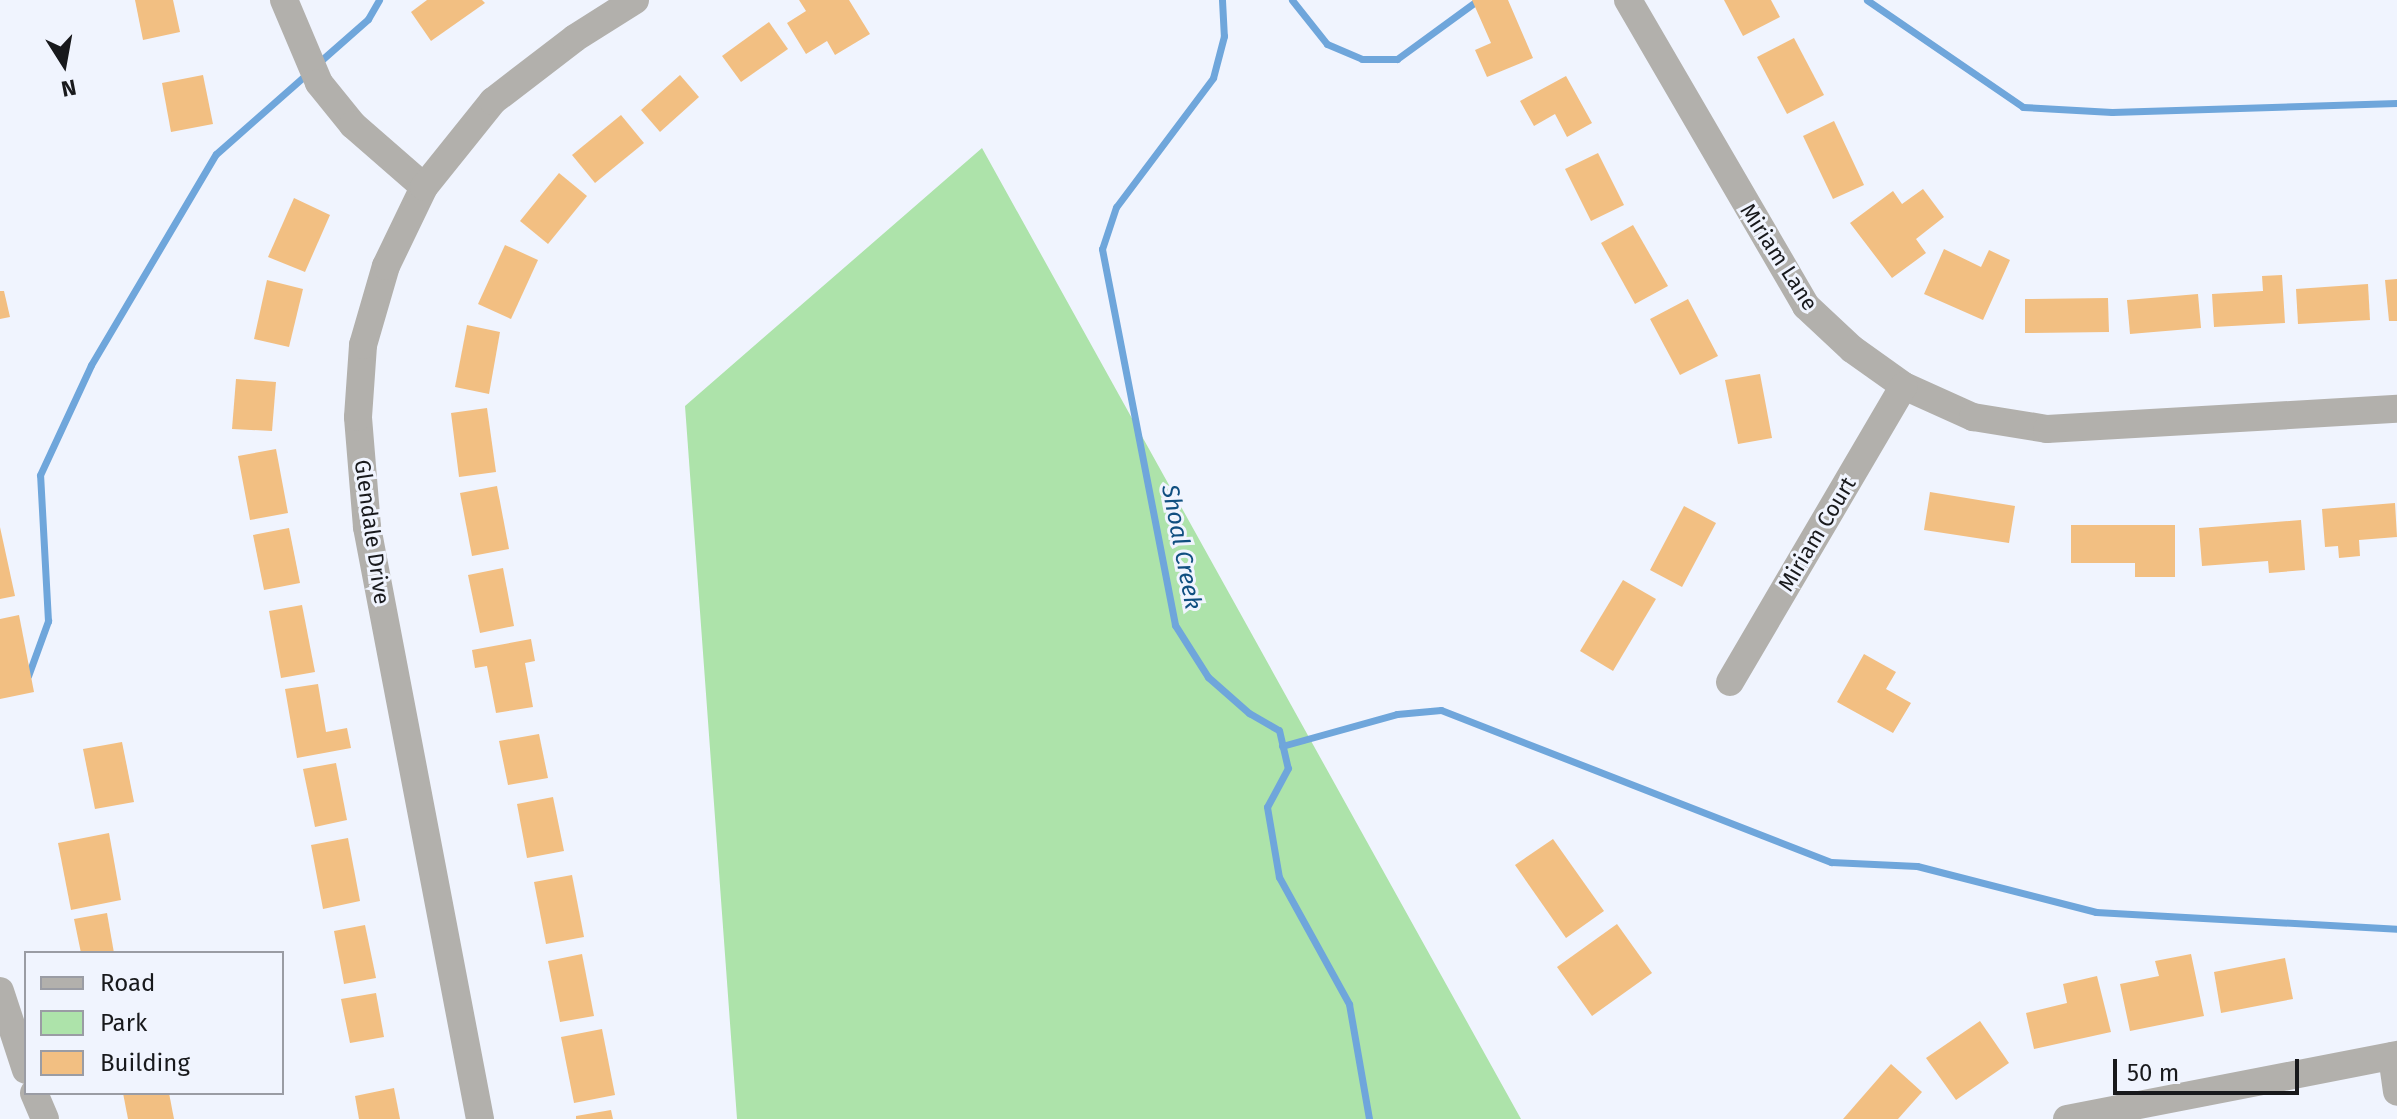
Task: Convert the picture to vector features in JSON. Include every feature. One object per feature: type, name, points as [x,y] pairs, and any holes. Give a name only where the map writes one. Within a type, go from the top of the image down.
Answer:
[{"type":"street","points":[[284,0],[319,83],[353,125],[424,187]]},
{"type":"street","name":"Glendale Drive","points":[[480,1119],[367,527],[358,417],[363,345],[386,266],[424,187],[493,101],[575,38],[635,0]]},
{"type":"street","name":"Miriam Lane","points":[[1628,0],[1806,306],[1852,349],[1904,386],[1973,417],[2047,429],[2397,409]]},
{"type":"street","name":"Miriam Court","points":[[1730,682],[1904,386]]},
{"type":"street","points":[[0,991],[24,1064]]},
{"type":"street","points":[[2067,1119],[2394,1056],[2397,1092]]},
{"type":"street","points":[[35,1095],[45,1119]]},
{"type":"green space","points":[[982,148],[1521,1119],[737,1119],[685,406]]},
{"type":"building","points":[[135,0],[173,0],[180,32],[143,40]]},
{"type":"building","points":[[427,0],[482,0],[485,3],[431,41],[411,12]]},
{"type":"building","points":[[799,0],[849,0],[870,34],[835,55],[827,41],[806,54],[787,23],[806,11]]},
{"type":"building","points":[[1472,0],[1508,0],[1533,58],[1487,77],[1475,50],[1491,43]]},
{"type":"building","points":[[1724,0],[1771,0],[1780,17],[1743,36]]},
{"type":"building","points":[[769,22],[788,49],[741,82],[722,56]]},
{"type":"building","points":[[1794,38],[1824,95],[1787,114],[1757,57]]},
{"type":"building","points":[[203,75],[213,124],[171,132],[162,83]]},
{"type":"building","points":[[680,75],[699,97],[660,132],[641,110]]},
{"type":"building","points":[[1566,76],[1592,123],[1567,137],[1555,114],[1534,126],[1520,101]]},
{"type":"building","points":[[621,115],[644,143],[595,183],[572,155]]},
{"type":"building","points":[[1834,121],[1864,185],[1833,199],[1803,136]]},
{"type":"building","points":[[1598,153],[1624,205],[1591,221],[1565,169]]},
{"type":"building","points":[[559,173],[587,196],[548,244],[520,221]]},
{"type":"building","points":[[1923,189],[1944,217],[1916,239],[1926,253],[1892,278],[1850,223],[1893,191],[1902,204]]},
{"type":"building","points":[[294,198],[330,215],[305,272],[268,257]]},
{"type":"building","points":[[1633,225],[1668,286],[1635,304],[1601,243]]},
{"type":"building","points":[[505,245],[538,260],[511,319],[478,304]]},
{"type":"building","points":[[1944,249],[1981,267],[1989,250],[2010,260],[1983,320],[1924,294]]},
{"type":"building","points":[[2282,275],[2285,323],[2214,327],[2212,294],[2263,291],[2262,276]]},
{"type":"building","points":[[2397,279],[2397,321],[2389,321],[2385,280]]},
{"type":"building","points":[[267,280],[303,289],[289,347],[254,339]]},
{"type":"building","points":[[2368,284],[2370,320],[2298,324],[2296,289]]},
{"type":"building","points":[[0,291],[4,291],[10,317],[0,319]]},
{"type":"building","points":[[2198,294],[2201,328],[2130,334],[2127,300]]},
{"type":"building","points":[[2108,298],[2109,332],[2025,333],[2025,299]]},
{"type":"building","points":[[1688,299],[1718,356],[1680,375],[1650,319]]},
{"type":"building","points":[[467,325],[500,332],[489,394],[455,387]]},
{"type":"building","points":[[1760,374],[1772,438],[1738,444],[1725,380]]},
{"type":"building","points":[[236,379],[276,382],[272,431],[232,429]]},
{"type":"building","points":[[487,408],[496,472],[459,477],[451,413]]},
{"type":"building","points":[[276,449],[288,513],[250,520],[238,456]]},
{"type":"building","points":[[497,486],[509,549],[472,556],[460,493]]},
{"type":"building","points":[[1930,492],[2015,506],[2009,543],[1924,530]]},
{"type":"building","points":[[2395,503],[2397,537],[2359,540],[2360,556],[2339,558],[2338,546],[2325,547],[2322,509]]},
{"type":"building","points":[[1684,506],[1716,523],[1682,587],[1650,570]]},
{"type":"building","points":[[2301,520],[2305,570],[2269,573],[2268,561],[2202,566],[2199,528]]},
{"type":"building","points":[[2071,525],[2175,525],[2175,577],[2135,577],[2135,563],[2071,563]]},
{"type":"building","points":[[0,527],[15,596],[0,599]]},
{"type":"building","points":[[289,528],[300,583],[264,590],[253,535]]},
{"type":"building","points":[[503,568],[514,626],[480,633],[468,575]]},
{"type":"building","points":[[1623,580],[1656,599],[1613,671],[1580,651]]},
{"type":"building","points":[[302,605],[315,672],[281,678],[269,611]]},
{"type":"building","points":[[19,615],[34,692],[0,699],[0,619]]},
{"type":"building","points":[[531,639],[535,661],[525,663],[533,707],[496,713],[487,666],[475,668],[472,650]]},
{"type":"building","points":[[1864,654],[1896,672],[1886,689],[1911,703],[1893,733],[1837,702]]},
{"type":"building","points":[[318,684],[326,732],[347,728],[351,748],[297,758],[285,689]]},
{"type":"building","points":[[539,734],[548,778],[508,785],[499,741]]},
{"type":"building","points":[[122,742],[134,802],[95,809],[83,749]]},
{"type":"building","points":[[336,763],[347,820],[315,827],[303,769]]},
{"type":"building","points":[[553,797],[564,851],[527,858],[517,804]]},
{"type":"building","points":[[109,833],[121,900],[71,910],[58,843]]},
{"type":"building","points":[[348,838],[360,901],[323,909],[311,845]]},
{"type":"building","points":[[1553,839],[1604,911],[1566,938],[1515,865]]},
{"type":"building","points":[[572,875],[584,937],[546,944],[534,882]]},
{"type":"building","points":[[107,913],[114,951],[81,951],[74,919]]},
{"type":"building","points":[[1617,924],[1652,973],[1592,1016],[1557,967]]},
{"type":"building","points":[[365,925],[376,978],[344,984],[334,931]]},
{"type":"building","points":[[582,954],[594,1016],[560,1022],[548,961]]},
{"type":"building","points":[[2191,954],[2204,1016],[2130,1031],[2120,984],[2159,976],[2155,961]]},
{"type":"building","points":[[2285,958],[2293,999],[2221,1013],[2214,972]]},
{"type":"building","points":[[2097,976],[2111,1032],[2034,1049],[2026,1013],[2067,1003],[2063,984]]},
{"type":"building","points":[[376,993],[384,1037],[350,1043],[341,999]]},
{"type":"building","points":[[1980,1021],[2009,1063],[1956,1100],[1926,1058]]},
{"type":"building","points":[[602,1029],[615,1095],[574,1103],[561,1037]]},
{"type":"building","points":[[1891,1064],[1922,1092],[1898,1119],[1843,1119]]},
{"type":"building","points":[[394,1088],[400,1119],[359,1119],[355,1096]]},
{"type":"building","points":[[123,1095],[169,1095],[174,1119],[128,1119]]},
{"type":"building","points":[[611,1110],[613,1119],[576,1119],[576,1116]]},
{"type":"waterway","points":[[317,64],[368,19],[379,0]]},
{"type":"waterway","name":"Shoal Creek","points":[[1222,0],[1224,36],[1213,78],[1116,207],[1102,249],[1175,625],[1208,677],[1249,713],[1279,730],[1288,768],[1267,807],[1279,877],[1349,1004],[1369,1119]]},
{"type":"waterway","points":[[1292,0],[1327,44],[1362,59],[1397,59],[1478,0]]},
{"type":"waterway","points":[[1867,0],[2023,107],[2112,112],[2397,103]]},
{"type":"waterway","points":[[28,676],[48,621],[40,475],[91,365],[216,154],[308,73]]},
{"type":"waterway","points":[[1282,746],[1397,714],[1441,710],[1831,862],[1917,866],[2096,912],[2397,929]]}]
